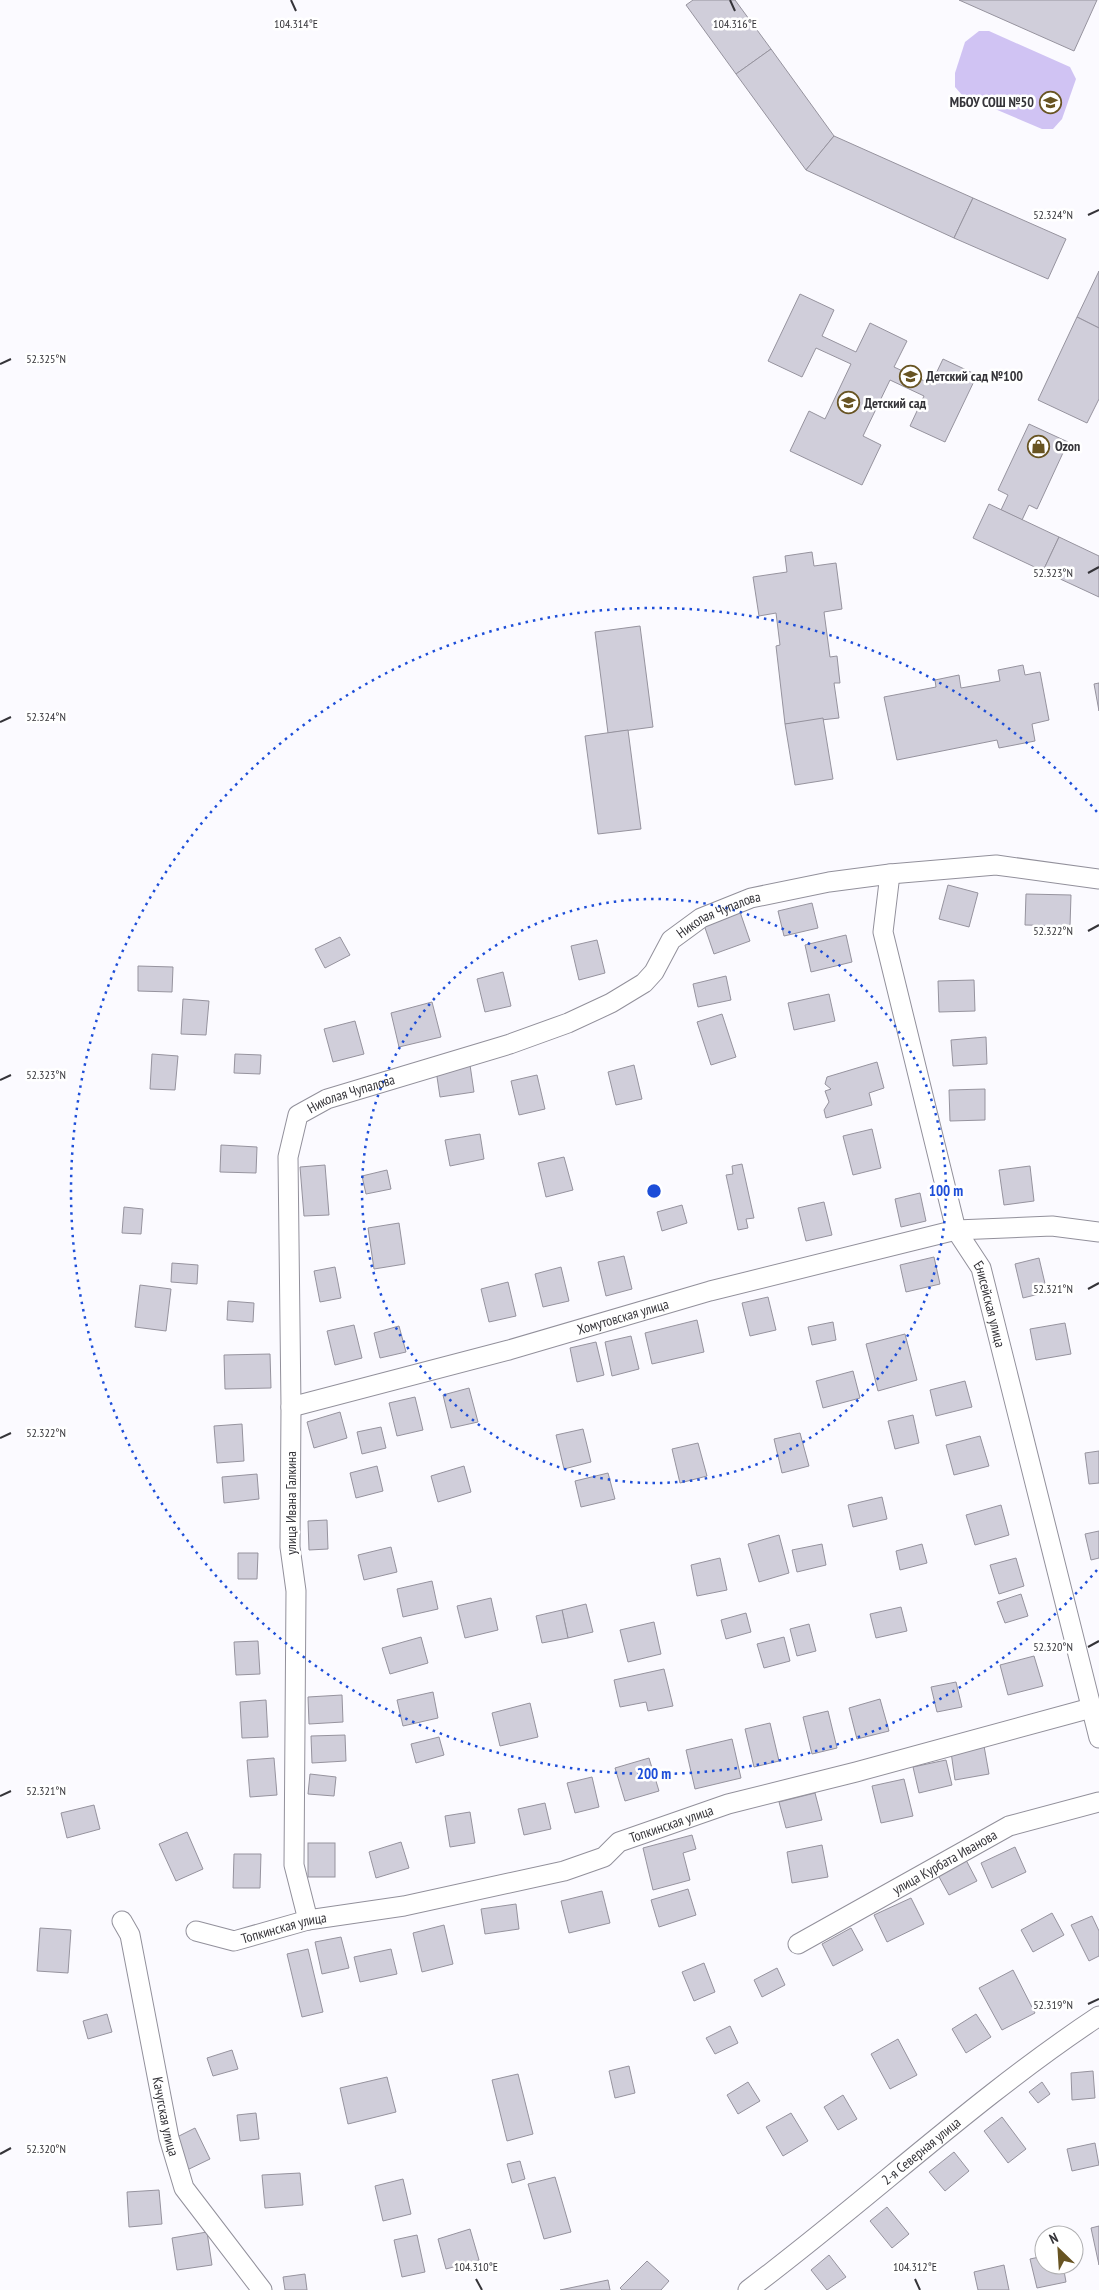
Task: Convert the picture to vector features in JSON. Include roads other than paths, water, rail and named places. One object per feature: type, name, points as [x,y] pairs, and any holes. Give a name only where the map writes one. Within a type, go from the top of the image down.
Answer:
[{"type":"street","name":"Николая Чупалова","points":[[298,1116],[327,1100],[510,1044],[568,1023],[611,1003],[644,983],[654,972],[671,940],[701,918],[751,898],[829,882],[890,874],[996,865],[1099,879]]},
{"type":"street","name":"Енисейская улица","points":[[890,874],[883,932],[956,1230],[981,1268],[1099,1738]]},
{"type":"street","name":"улица Ивана Галкина","points":[[298,1116],[288,1157],[291,1407],[290,1547],[296,1591],[294,1865],[308,1920]]},
{"type":"street","name":"Хомутовская улица","points":[[291,1407],[509,1350],[710,1292],[956,1230],[1052,1226],[1099,1232]]},
{"type":"street","name":"Топкинская улица","points":[[196,1931],[234,1941],[308,1920],[404,1906],[564,1871],[604,1857],[619,1842],[728,1804],[865,1770],[1091,1708]]},
{"type":"street","name":"улица Курбата Иванова","points":[[798,1944],[1010,1826],[1099,1802]]},
{"type":"street","name":"Качугская улица","points":[[122,1921],[130,1935],[169,2138],[184,2188],[262,2290]]},
{"type":"street","name":"2-я Северная улица","points":[[748,2290],[786,2262],[916,2154],[1045,2052],[1099,2016]]},
{"type":"place","name":"МБОУ СОШ №50","points":[[1050,102]]},
{"type":"place","name":"Детский сад №100","points":[[910,376]]},
{"type":"place","name":"Детский сад","points":[[848,403]]},
{"type":"place","name":"Ozon","points":[[1039,446]]}]
